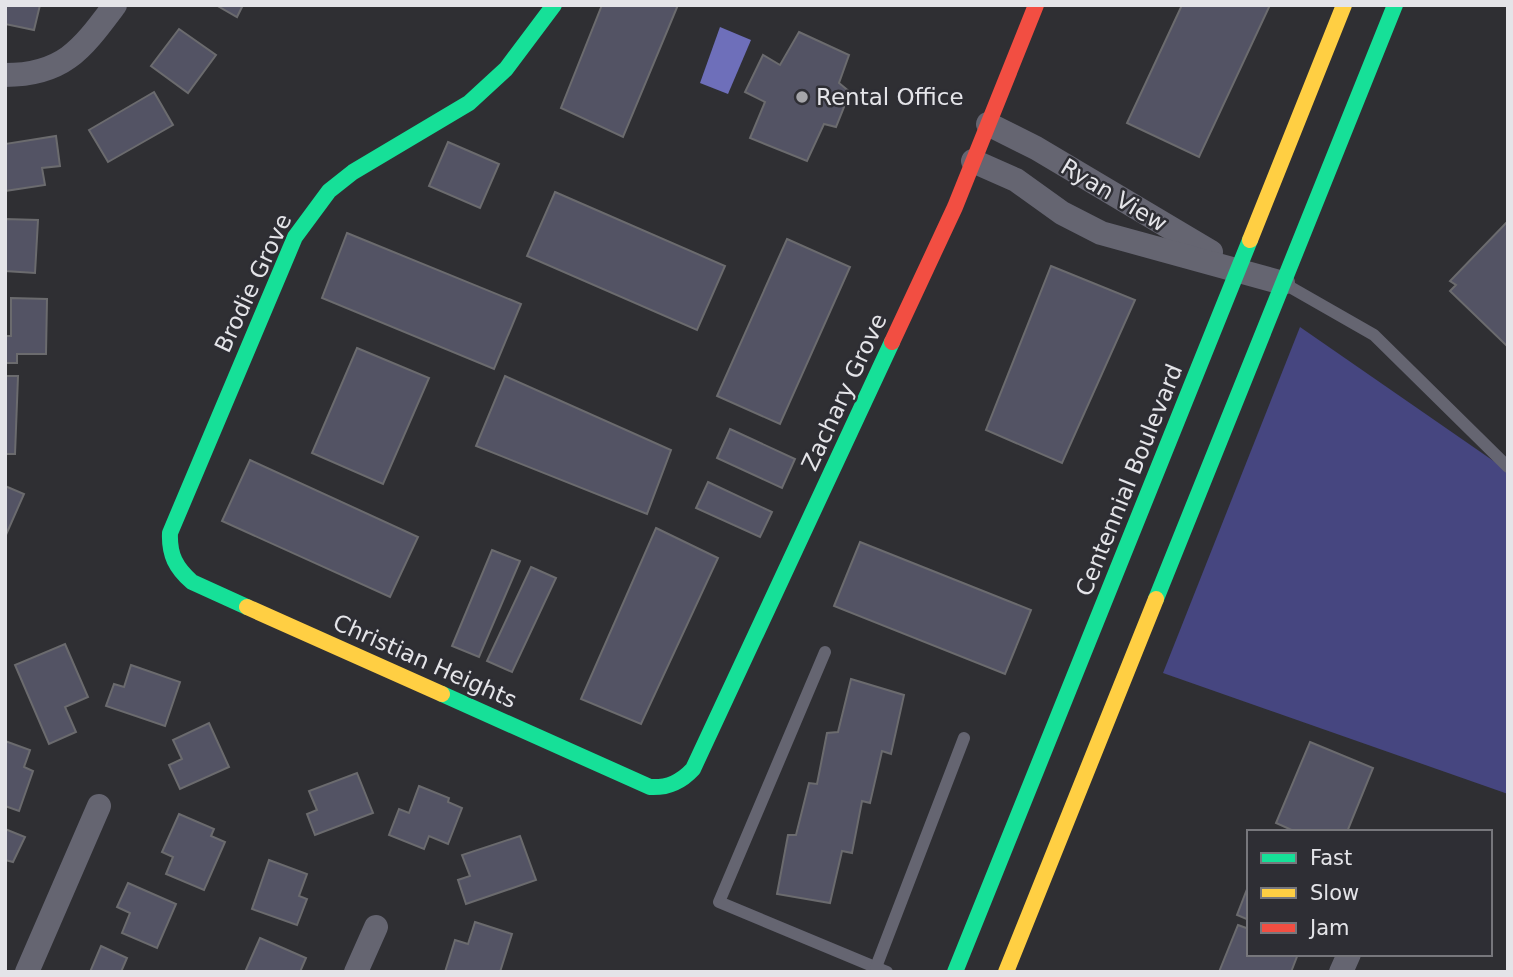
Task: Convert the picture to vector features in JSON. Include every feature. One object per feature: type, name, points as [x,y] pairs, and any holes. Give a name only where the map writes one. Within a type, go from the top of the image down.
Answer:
[{"type":"street","points":[[5,75],[34,74],[70,58],[114,5]]},
{"type":"street","name":"Brodie Grove","points":[[170,556],[172,524],[295,237],[311,212],[329,191],[353,172],[469,103],[506,69],[554,5]]},
{"type":"street","name":"Zachary Grove","points":[[673,786],[694,769],[973,161],[1036,5]]},
{"type":"street","name":"Centennial Boulevard","points":[[955,972],[1344,5]]},
{"type":"street","points":[[1006,972],[1395,5]]},
{"type":"street","name":"Ryan View","points":[[988,124],[1036,148],[1238,269]]},
{"type":"street","name":"Ryan View","points":[[973,161],[1016,180],[1062,213],[1101,233],[1283,283]]},
{"type":"street","name":"Christian Heights","points":[[170,556],[178,570],[192,582],[650,787],[673,786]]},
{"type":"street","points":[[27,972],[99,806]]},
{"type":"street","points":[[356,972],[376,927]]},
{"type":"street","points":[[1341,972],[1348,956]]},
{"type":"lane","points":[[1283,283],[1374,335],[1508,467]]},
{"type":"lane","points":[[825,652],[719,902],[881,969],[964,738]]},
{"type":"shaded area","points":[[720,27],[751,40],[728,94],[700,83]]},
{"type":"shaded area","points":[[1300,327],[1508,471],[1508,794],[1163,673]]},
{"type":"building","points":[[5,5],[40,5],[34,30],[5,24]]},
{"type":"building","points":[[216,5],[243,5],[237,17]]},
{"type":"building","points":[[602,5],[678,5],[623,137],[561,108]]},
{"type":"building","points":[[1182,5],[1270,5],[1199,157],[1127,123]]},
{"type":"building","points":[[179,29],[216,55],[188,93],[151,66]]},
{"type":"building","name":"Rental Office","points":[[799,32],[849,55],[839,83],[850,92],[836,127],[824,124],[807,161],[750,138],[765,102],[745,92],[763,55],[780,65]]},
{"type":"building","points":[[154,92],[173,125],[108,162],[89,130]]},
{"type":"building","points":[[56,136],[60,166],[42,168],[45,185],[5,191],[5,144]]},
{"type":"building","points":[[448,142],[499,164],[480,208],[429,186]]},
{"type":"building","points":[[555,192],[725,266],[697,330],[527,256]]},
{"type":"building","points":[[5,219],[38,220],[35,273],[5,271]]},
{"type":"building","points":[[1508,221],[1508,347],[1450,291],[1456,285],[1450,281]]},
{"type":"building","points":[[347,233],[521,304],[494,369],[322,298]]},
{"type":"building","points":[[787,239],[850,267],[780,424],[717,396]]},
{"type":"building","points":[[1051,266],[1135,300],[1062,463],[986,430]]},
{"type":"building","points":[[11,298],[47,299],[46,354],[17,354],[17,363],[5,363],[5,336],[11,336]]},
{"type":"building","points":[[357,348],[429,378],[383,484],[312,453]]},
{"type":"building","points":[[5,376],[18,376],[15,454],[5,454]]},
{"type":"building","points":[[505,376],[671,450],[647,514],[476,446]]},
{"type":"building","points":[[730,429],[795,459],[782,488],[717,458]]},
{"type":"building","points":[[250,460],[418,537],[390,597],[222,521]]},
{"type":"building","points":[[708,482],[772,512],[760,537],[696,508]]},
{"type":"building","points":[[5,486],[24,494],[5,537]]},
{"type":"building","points":[[656,528],[718,558],[641,724],[581,699]]},
{"type":"building","points":[[860,542],[1031,610],[1005,674],[834,606]]},
{"type":"building","points":[[492,550],[520,561],[479,657],[452,646]]},
{"type":"building","points":[[531,567],[556,578],[512,672],[487,661]]},
{"type":"building","points":[[65,644],[88,697],[65,707],[76,732],[49,744],[15,665]]},
{"type":"building","points":[[131,665],[180,682],[165,726],[106,706],[114,684],[124,687]]},
{"type":"building","points":[[851,679],[904,695],[891,754],[882,751],[870,803],[862,801],[852,853],[842,851],[830,903],[777,894],[788,835],[796,835],[809,783],[817,784],[827,733],[838,732]]},
{"type":"building","points":[[209,723],[229,767],[180,789],[169,765],[182,759],[173,740]]},
{"type":"building","points":[[5,741],[30,750],[24,767],[33,771],[19,811],[5,806]]},
{"type":"building","points":[[1310,742],[1373,768],[1348,830],[1292,830],[1276,823]]},
{"type":"building","points":[[357,773],[373,813],[315,835],[307,814],[317,810],[309,791]]},
{"type":"building","points":[[419,786],[449,798],[448,802],[462,808],[448,844],[429,836],[424,849],[389,835],[399,809],[409,813]]},
{"type":"building","points":[[179,814],[214,829],[211,836],[225,842],[204,890],[166,874],[173,857],[162,852]]},
{"type":"building","points":[[5,829],[25,837],[13,862],[5,860]]},
{"type":"building","points":[[520,836],[536,880],[466,904],[458,880],[470,876],[462,855]]},
{"type":"building","points":[[269,860],[307,874],[299,896],[307,899],[297,925],[252,909]]},
{"type":"building","points":[[128,883],[176,904],[157,948],[122,933],[130,913],[117,907]]},
{"type":"building","points":[[1247,889],[1247,919],[1237,915]]},
{"type":"building","points":[[475,922],[512,934],[500,972],[445,972],[455,940],[468,944]]},
{"type":"building","points":[[1238,925],[1247,928],[1247,956],[1297,956],[1291,972],[1219,972]]},
{"type":"building","points":[[260,938],[306,958],[300,972],[245,972]]},
{"type":"building","points":[[101,946],[127,958],[121,972],[90,972]]},
{"type":"traffic: fast","points":[[247,607],[186,577],[172,554],[170,533],[295,237],[329,191],[353,172],[469,103],[506,69],[554,5]]},
{"type":"traffic: fast","points":[[1156,599],[1395,5]]},
{"type":"traffic: fast","points":[[955,972],[1250,240]]},
{"type":"traffic: fast","points":[[442,694],[650,787],[668,785],[684,777],[693,769],[892,342]]},
{"type":"traffic: slow","points":[[1250,240],[1344,5]]},
{"type":"traffic: slow","points":[[1006,972],[1156,599]]},
{"type":"traffic: slow","points":[[247,607],[442,694]]},
{"type":"traffic: jam","points":[[892,342],[955,207],[1036,5]]},
{"type":"place","name":"Rental Office","points":[[802,97]]}]
